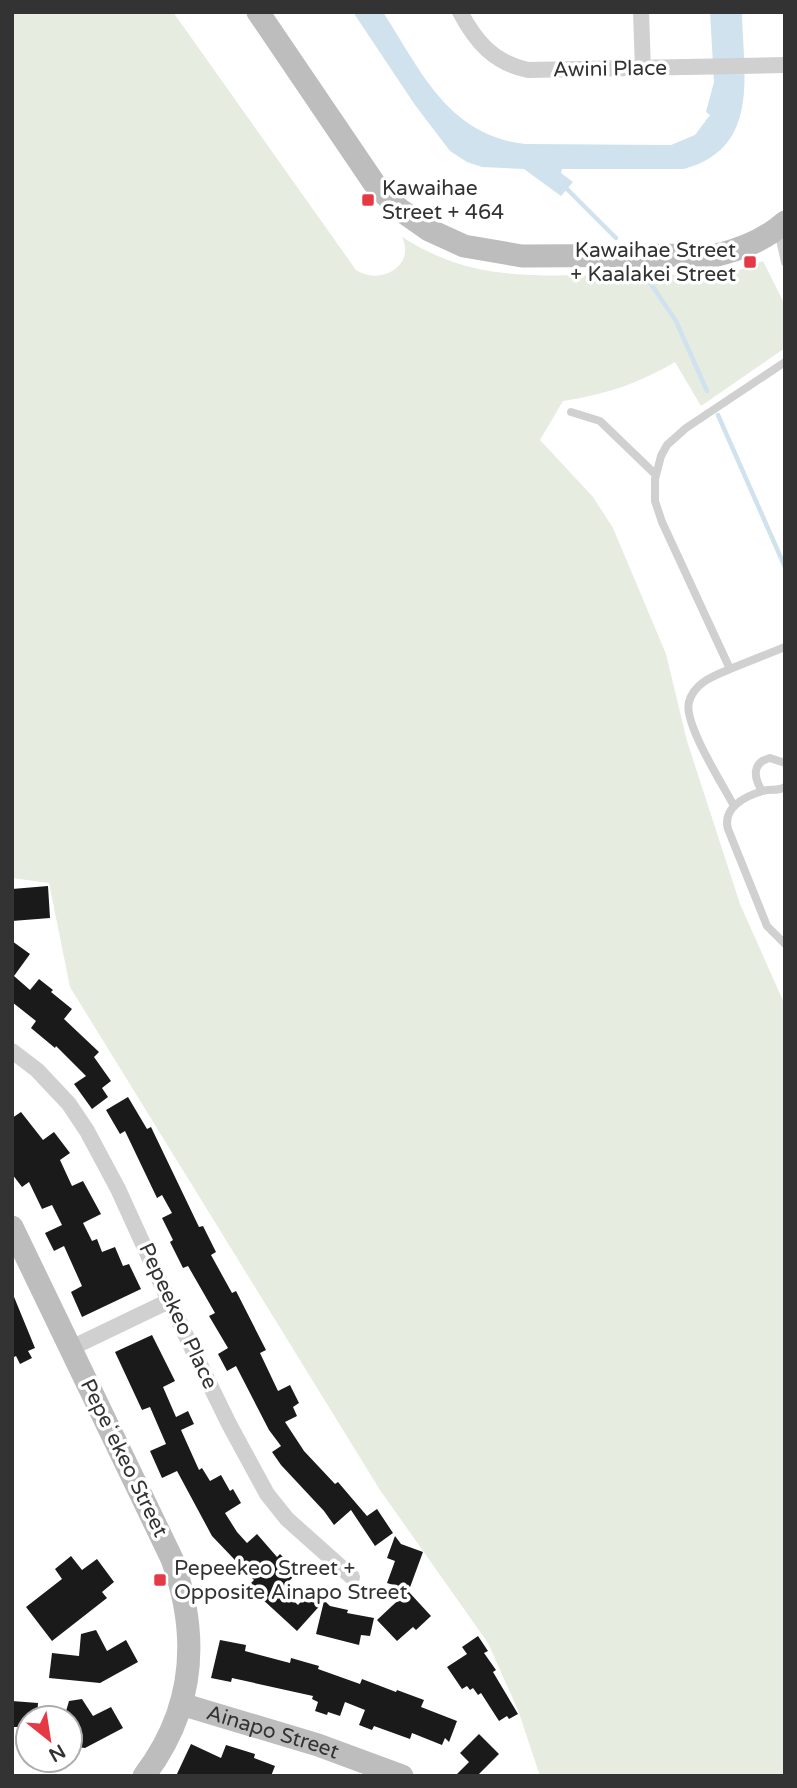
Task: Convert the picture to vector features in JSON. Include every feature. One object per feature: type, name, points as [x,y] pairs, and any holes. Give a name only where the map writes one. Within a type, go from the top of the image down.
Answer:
[{"type":"street","points":[[258,12],[374,183],[413,221],[446,239],[482,251],[522,256],[717,255],[747,246],[782,228]]},
{"type":"street","name":"Awini Place","points":[[460,12],[483,48],[501,61],[521,68],[542,71],[785,65]]},
{"type":"street","points":[[640,12],[643,69]]},
{"type":"street","name":"Pepeekeo Place","points":[[12,1051],[37,1070],[69,1104],[88,1131],[229,1424],[267,1494],[287,1518],[352,1577]]},
{"type":"street","name":"Pepeʻekeo Street","points":[[12,1227],[172,1559],[183,1591],[188,1615],[190,1661],[181,1704],[174,1726],[144,1776]]},
{"type":"street","points":[[71,1348],[169,1301]]},
{"type":"street","name":"Ainapo Street","points":[[181,1704],[318,1745],[402,1776]]},
{"type":"lane","points":[[782,228],[781,254],[785,262]]},
{"type":"lane","points":[[730,669],[658,512],[654,490],[656,475],[661,456],[675,435],[785,362]]},
{"type":"lane","points":[[570,412],[600,421],[656,475]]},
{"type":"lane","points":[[734,806],[697,737],[688,713],[689,700],[696,689],[710,677],[785,647]]},
{"type":"lane","points":[[762,791],[755,778],[756,767],[764,759],[785,763]]},
{"type":"lane","points":[[785,787],[775,791],[762,791],[734,806],[726,819],[768,929],[785,944]]},
{"type":"shaded area","points":[[12,12],[173,12],[356,270],[365,274],[385,274],[400,264],[405,247],[402,237],[449,260],[495,272],[518,274],[719,274],[737,271],[763,261],[785,305],[785,348],[701,406],[675,362],[621,387],[563,401],[540,440],[593,497],[613,528],[666,654],[687,741],[740,904],[785,1005],[785,1776],[540,1776],[518,1710],[488,1643],[380,1490],[70,987],[49,883],[12,878]]},
{"type":"water","points":[[353,12],[383,12],[439,97],[456,114],[476,128],[498,138],[525,144],[671,145],[695,135],[710,115],[706,112],[714,82],[710,12],[742,12],[742,106],[736,127],[726,144],[709,159],[684,169],[562,169],[561,173],[573,182],[561,196],[524,169],[482,167],[467,162],[450,151],[415,105]]},
{"type":"building","points":[[48,886],[50,918],[12,921],[12,889]]},
{"type":"building","points":[[12,941],[30,954],[14,976],[30,990],[39,979],[53,990],[51,992],[72,1009],[64,1019],[99,1052],[94,1057],[111,1081],[102,1088],[108,1097],[92,1109],[74,1084],[86,1076],[56,1046],[55,1048],[31,1028],[36,1021],[12,1002]]},
{"type":"building","points":[[128,1097],[147,1129],[151,1127],[199,1227],[203,1226],[216,1252],[211,1255],[232,1293],[236,1291],[266,1350],[260,1353],[278,1391],[290,1385],[299,1403],[293,1407],[297,1416],[285,1422],[304,1451],[335,1484],[338,1482],[367,1516],[377,1509],[393,1533],[375,1546],[351,1510],[334,1525],[281,1465],[272,1452],[281,1446],[269,1430],[236,1366],[227,1371],[218,1354],[228,1348],[209,1316],[215,1313],[188,1266],[183,1268],[170,1242],[173,1240],[162,1218],[172,1213],[162,1195],[157,1198],[125,1131],[120,1134],[106,1110]]},
{"type":"building","points":[[21,1112],[43,1140],[54,1132],[70,1153],[60,1160],[72,1186],[83,1181],[101,1214],[83,1223],[92,1241],[97,1239],[102,1252],[115,1247],[123,1266],[129,1264],[141,1289],[82,1317],[71,1292],[82,1286],[64,1246],[54,1251],[45,1233],[62,1225],[52,1205],[42,1209],[29,1182],[22,1187],[12,1174],[12,1118]]},
{"type":"building","points":[[12,1292],[35,1348],[28,1351],[32,1358],[20,1364],[16,1356],[12,1358]]},
{"type":"building","points":[[152,1335],[175,1381],[163,1387],[176,1417],[188,1411],[194,1424],[181,1430],[199,1470],[202,1468],[210,1481],[221,1475],[241,1503],[225,1513],[237,1532],[247,1543],[257,1534],[277,1557],[280,1554],[290,1564],[285,1569],[293,1577],[281,1589],[298,1605],[312,1589],[330,1606],[348,1610],[347,1613],[374,1618],[370,1636],[361,1635],[359,1645],[316,1634],[324,1601],[297,1631],[248,1586],[254,1580],[212,1536],[177,1471],[162,1478],[150,1451],[166,1444],[150,1407],[142,1410],[115,1352]]},
{"type":"building","points":[[395,1536],[401,1544],[423,1552],[409,1590],[387,1583],[395,1561],[387,1558]]},
{"type":"building","points":[[71,1556],[82,1570],[97,1559],[114,1582],[102,1592],[107,1598],[52,1641],[26,1607],[62,1579],[55,1569]]},
{"type":"building","points":[[408,1591],[431,1616],[416,1630],[413,1627],[397,1641],[377,1620]]},
{"type":"building","points":[[96,1630],[107,1651],[126,1640],[138,1662],[100,1683],[49,1678],[52,1653],[79,1656],[81,1634]]},
{"type":"building","points":[[478,1636],[488,1651],[484,1653],[496,1670],[493,1672],[518,1714],[509,1719],[507,1716],[499,1721],[481,1693],[478,1695],[473,1688],[470,1690],[467,1686],[462,1689],[447,1667],[467,1654],[462,1647]]},
{"type":"building","points":[[220,1640],[246,1645],[245,1651],[290,1663],[291,1658],[319,1666],[318,1669],[360,1684],[362,1679],[424,1700],[421,1707],[457,1721],[449,1742],[445,1738],[442,1745],[412,1733],[410,1739],[374,1726],[372,1730],[359,1725],[365,1710],[345,1702],[340,1716],[328,1712],[327,1715],[315,1711],[318,1702],[312,1699],[313,1696],[232,1678],[231,1682],[211,1678]]},
{"type":"building","points":[[82,1699],[93,1716],[111,1707],[123,1728],[84,1748],[84,1704],[68,1704],[69,1701]]},
{"type":"building","points":[[12,1701],[38,1703],[14,1704],[12,1727]]},
{"type":"building","points":[[479,1734],[499,1754],[477,1776],[455,1776],[469,1762],[460,1753]]},
{"type":"building","points":[[191,1744],[221,1758],[226,1745],[255,1754],[254,1758],[275,1766],[271,1776],[176,1776]]},
{"type":"waterway","points":[[567,189],[616,238]]},
{"type":"waterway","points":[[643,272],[676,321],[707,391]]},
{"type":"waterway","points":[[718,415],[785,567]]},
{"type":"place","name":"Kawaihae Street + 464","points":[[368,200]]},
{"type":"place","name":"Kawaihae Street + Kaalakei Street","points":[[750,262]]},
{"type":"place","name":"Pepeekeo Street + Opposite Ainapo Street","points":[[160,1580]]}]
